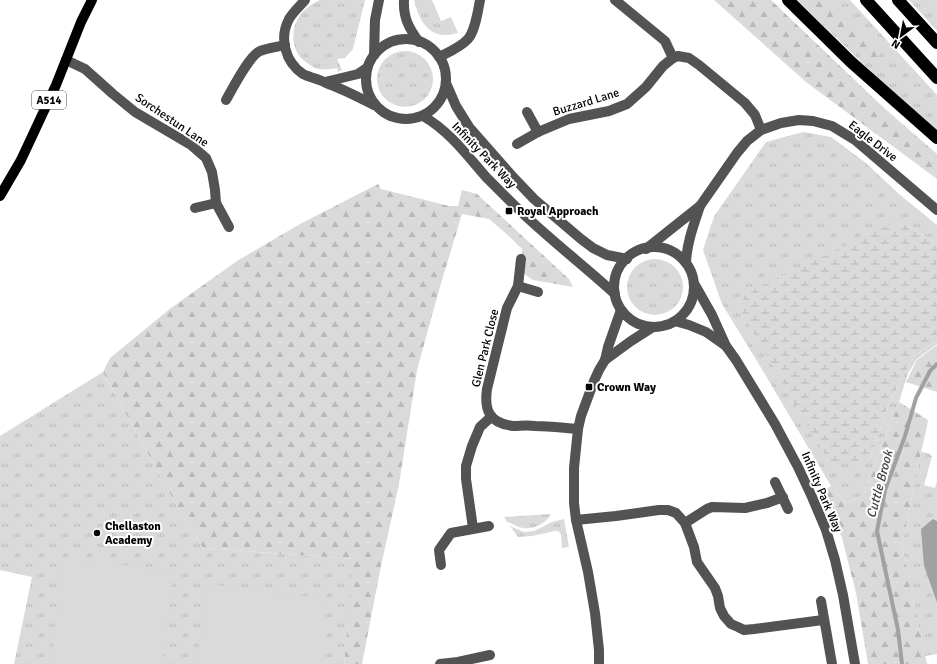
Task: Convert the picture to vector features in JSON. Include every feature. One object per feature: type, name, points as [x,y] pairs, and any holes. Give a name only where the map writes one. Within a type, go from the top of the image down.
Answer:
[{"type":"highway","points":[[788,0],[851,62],[937,138]]},
{"type":"highway","points":[[866,0],[937,78]]},
{"type":"highway","points":[[898,0],[937,43]]},
{"type":"main road","name":"A514","points":[[0,196],[22,160],[56,85],[81,22],[92,0]]},
{"type":"street","points":[[305,0],[289,18],[285,33],[287,55],[292,63],[302,73],[374,105],[384,114],[397,119],[410,119],[423,116],[434,108],[438,103],[446,83],[445,70],[439,57],[430,48],[411,39],[394,41],[380,48],[370,61],[365,76],[367,91],[374,105]]},
{"type":"street","points":[[374,54],[375,20],[379,0]]},
{"type":"street","points":[[404,0],[406,19],[411,31],[419,42]]},
{"type":"street","points":[[439,57],[468,39],[474,29],[480,0]]},
{"type":"street","points":[[615,0],[665,41],[673,58],[678,56],[689,58],[745,104],[755,115],[761,130]]},
{"type":"street","points":[[226,100],[254,55],[259,52],[285,46]]},
{"type":"street","name":"Buzzard Lane","points":[[517,144],[538,132],[569,119],[609,111],[627,104],[646,87],[663,66],[673,58]]},
{"type":"street","name":"Sorchestun Lane","points":[[66,60],[85,69],[135,112],[191,145],[206,158],[212,172],[216,203],[229,227]]},
{"type":"street","points":[[325,82],[358,74],[367,68]]},
{"type":"street","name":"Infinity Park Way","points":[[446,83],[456,106],[469,127],[534,199],[593,248],[607,255],[627,259]]},
{"type":"street","points":[[527,112],[538,132]]},
{"type":"street","name":"Infinity Park Way","points":[[423,116],[434,122],[445,132],[487,178],[536,225],[615,294]]},
{"type":"street","name":"Eagle Drive","points":[[686,262],[686,250],[689,237],[700,206],[747,140],[761,130],[781,123],[799,120],[813,121],[832,126],[855,140],[937,210]]},
{"type":"street","points":[[195,208],[216,203]]},
{"type":"street","name":"Eagle Drive","points":[[646,249],[700,206]]},
{"type":"street","points":[[661,248],[679,255],[686,262],[695,285],[692,300],[680,317],[664,326],[653,327],[634,322],[621,310],[615,294],[614,285],[616,277],[627,259],[646,249],[661,248]]},
{"type":"street","name":"Glen Park Close","points":[[491,417],[486,405],[487,389],[507,308],[518,286],[520,259]]},
{"type":"street","name":"Infinity Park Way","points":[[695,285],[712,315],[726,346],[775,424],[798,467],[823,523],[843,595],[855,664]]},
{"type":"street","points":[[518,286],[538,292]]},
{"type":"street","points":[[605,360],[621,310]]},
{"type":"street","name":"Infinity Park Way","points":[[675,321],[706,332],[726,346]]},
{"type":"street","points":[[599,664],[595,614],[588,572],[576,520],[574,468],[578,429],[581,416],[598,370],[605,360],[653,327]]},
{"type":"street","points":[[473,528],[466,478],[466,466],[480,427],[491,417],[499,422],[512,426],[578,429]]},
{"type":"street","points":[[775,482],[788,509]]},
{"type":"street","points":[[685,523],[712,507],[745,508],[767,503],[783,497]]},
{"type":"street","points":[[576,520],[659,510],[668,510],[676,513],[685,523],[694,547],[697,562],[715,588],[720,608],[724,616],[731,624],[744,630],[823,620]]},
{"type":"street","points":[[441,564],[439,550],[451,533],[489,526]]},
{"type":"street","points":[[821,601],[823,620],[832,664]]},
{"type":"street","points":[[440,664],[458,662],[490,655]]},
{"type":"green space","points":[[320,0],[365,0],[353,49],[345,58],[337,59],[342,70],[338,72],[337,68],[317,69],[305,62],[298,54],[294,45],[293,34],[297,19],[306,8]]},
{"type":"green space","points":[[414,0],[432,0],[441,21],[451,17],[458,33],[442,35],[426,27],[420,17]]},
{"type":"green space","points":[[714,0],[771,0],[883,107],[937,154],[937,179],[806,82]]},
{"type":"green space","points":[[797,0],[850,0],[937,95],[937,131],[882,82]]},
{"type":"green space","points":[[810,0],[828,0],[837,10],[841,18],[846,17],[853,20],[864,38],[876,44],[881,53],[873,61],[866,58],[863,50],[853,45],[851,39],[834,30],[826,17],[814,9]]},
{"type":"green space","points":[[909,0],[937,0],[937,31]]},
{"type":"green space","points":[[405,51],[416,53],[425,59],[431,68],[433,79],[431,90],[425,99],[416,105],[405,107],[394,105],[385,99],[379,90],[377,79],[379,68],[385,59],[394,53]]},
{"type":"green space","points":[[803,132],[831,137],[866,163],[899,194],[937,225],[937,244],[906,224],[869,461],[890,401],[914,356],[937,341],[937,344],[917,359],[908,373],[899,402],[863,495],[846,503],[831,486],[722,304],[703,250],[715,215],[766,142]]},
{"type":"green space","points":[[378,184],[381,189],[449,206],[458,206],[462,190],[477,194],[569,279],[573,287],[533,280],[523,273],[522,249],[510,237],[489,219],[462,214],[417,370],[399,484],[362,664],[344,664],[354,559],[203,548],[183,517],[103,372],[110,358],[171,308],[237,261],[300,224]]},
{"type":"green space","points":[[893,223],[906,224],[937,244],[937,341],[914,356],[890,401],[869,461],[831,464],[740,309],[744,296],[756,288]]},
{"type":"green space","points":[[655,259],[666,261],[675,267],[681,276],[683,287],[681,298],[675,307],[666,313],[655,315],[644,313],[635,307],[629,298],[627,287],[629,276],[635,267],[644,261]]},
{"type":"green space","points":[[937,345],[937,392],[906,382],[917,360]]},
{"type":"green space","name":"Chellaston Academy","points":[[103,372],[183,517],[203,548],[355,559],[344,664],[14,664],[32,577],[0,570],[0,436]]},
{"type":"green space","points":[[899,402],[928,420],[902,546],[927,664],[868,664],[856,593],[842,538],[823,491],[831,486],[846,503],[863,495]]},
{"type":"green space","points":[[921,452],[928,453],[932,456],[924,485],[935,488],[937,481],[937,521],[933,519],[924,566],[937,603],[937,654],[925,656],[902,546]]},
{"type":"green space","points":[[551,514],[543,523],[531,528],[521,527],[507,522],[504,517]]},
{"type":"green space","points":[[564,519],[569,547],[562,548],[561,534],[558,531],[518,537],[510,526],[524,532],[534,531],[552,522]]},
{"type":"green space","points":[[63,558],[173,571],[162,664],[51,664]]},
{"type":"green space","points":[[207,584],[328,599],[320,664],[197,664]]},
{"type":"shaded area","points":[[933,519],[937,521],[937,603],[924,566],[921,529]]},
{"type":"waterway","name":"Cuttle Brook","points":[[902,664],[898,630],[877,531],[885,490],[905,436],[916,398],[930,371],[937,364]]},
{"type":"place","name":"Royal Approach","points":[[509,211]]},
{"type":"place","name":"Crown Way","points":[[589,387]]},
{"type":"place","name":"Chellaston Academy","points":[[97,533]]}]
